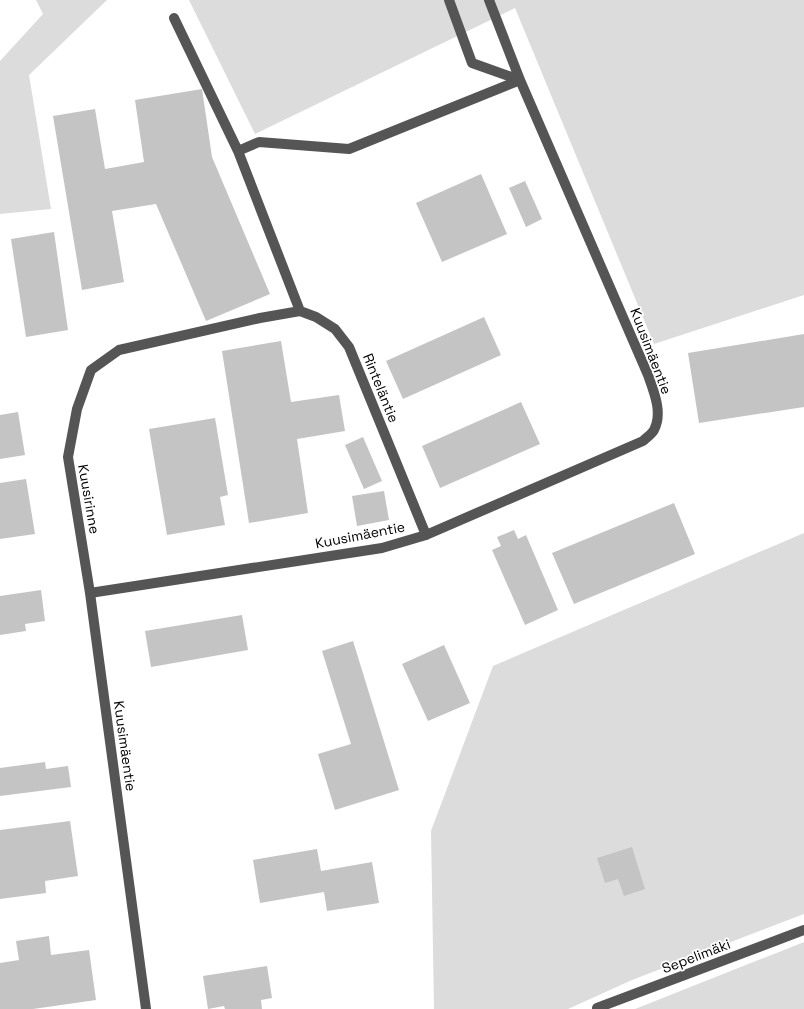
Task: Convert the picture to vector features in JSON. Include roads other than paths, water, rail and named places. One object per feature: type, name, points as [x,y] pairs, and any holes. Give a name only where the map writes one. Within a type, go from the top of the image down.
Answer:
[{"type":"street","points":[[449,0],[472,63],[520,80]]},
{"type":"street","name":"Kuusimäentie","points":[[146,1009],[90,593],[382,548],[426,534],[643,441],[654,431],[658,414],[656,396],[648,375],[520,80],[489,0]]},
{"type":"street","points":[[174,18],[238,151],[300,311]]},
{"type":"street","points":[[238,151],[259,142],[349,149],[520,80]]},
{"type":"street","name":"Rinteläntie","points":[[300,311],[316,317],[335,329],[348,347],[426,534]]},
{"type":"street","name":"Kuusirinne","points":[[90,593],[68,457],[77,409],[91,370],[118,350],[260,318],[300,311]]},
{"type":"street","name":"Sepelimäki","points":[[598,1008],[804,930]]}]
